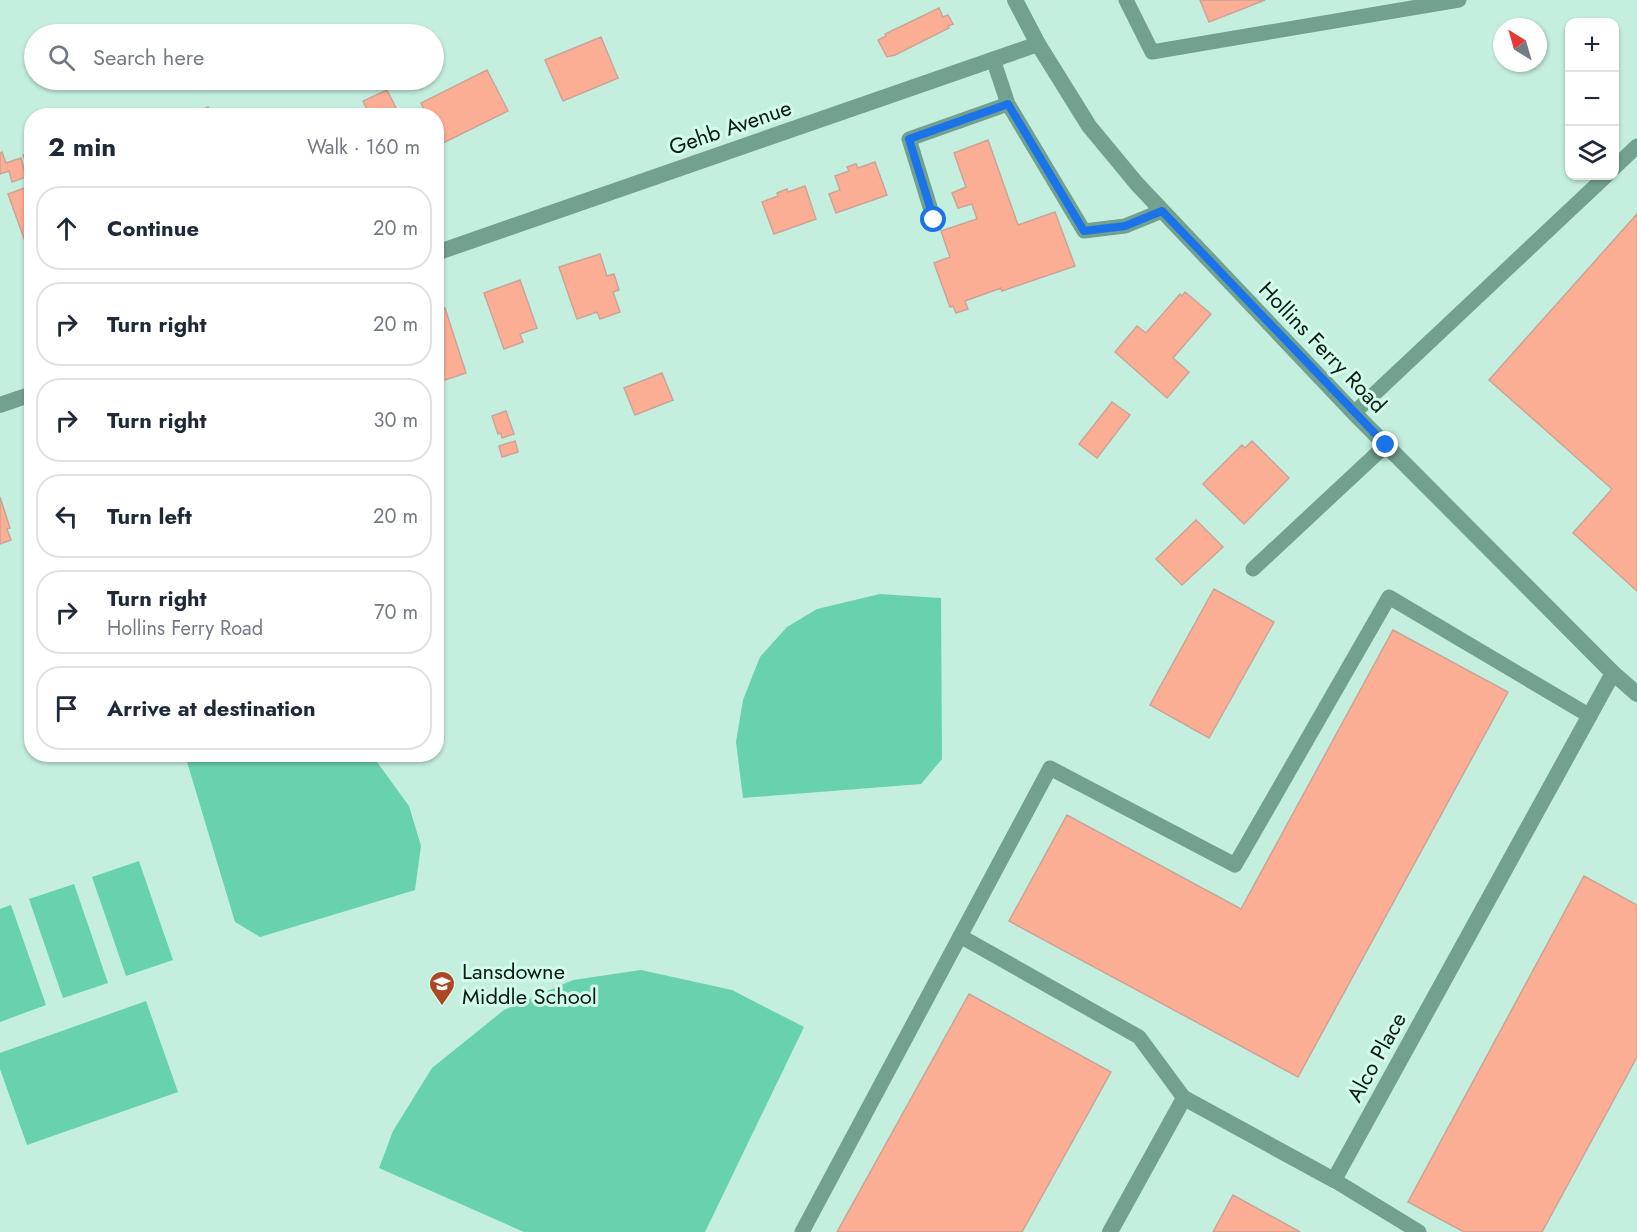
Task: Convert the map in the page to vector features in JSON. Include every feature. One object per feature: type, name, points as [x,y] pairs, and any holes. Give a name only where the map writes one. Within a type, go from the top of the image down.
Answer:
[{"type":"street","name":"Hollins Ferry Road","points":[[1015,0],[1038,44],[1089,126],[1162,211],[1354,413],[1613,673],[1637,694]]},
{"type":"street","name":"Gehb Avenue","points":[[444,250],[1038,44]]},
{"type":"street","points":[[0,405],[24,397]]},
{"type":"street","name":"Alco Place","points":[[1334,1180],[1613,673]]},
{"type":"street","points":[[1110,1232],[1184,1098],[1334,1180]]},
{"type":"lane","points":[[1126,0],[1152,52],[1459,0]]},
{"type":"lane","points":[[993,59],[1008,104],[1084,231],[1125,226],[1162,211]]},
{"type":"lane","points":[[934,220],[909,139],[1008,104]]},
{"type":"lane","points":[[1619,163],[1637,146]]},
{"type":"lane","points":[[1354,413],[1602,180]]},
{"type":"lane","points":[[1253,569],[1386,445]]},
{"type":"lane","points":[[802,1232],[1050,768],[1234,865],[1389,597],[1590,716]]},
{"type":"lane","points":[[960,936],[1139,1037],[1184,1098]]},
{"type":"lane","points":[[1334,1180],[1419,1232]]},
{"type":"green space","points":[[880,594],[941,598],[942,759],[921,784],[743,798],[736,742],[743,700],[760,657],[787,627],[817,609]]},
{"type":"green space","points":[[187,762],[377,762],[409,806],[421,846],[415,890],[260,937],[235,922]]},
{"type":"green space","points":[[139,861],[173,960],[126,976],[92,877]]},
{"type":"green space","points":[[74,884],[108,983],[63,998],[29,899]]},
{"type":"green space","points":[[11,905],[46,1005],[0,1022],[0,909]]},
{"type":"green space","points":[[641,970],[732,990],[804,1027],[705,1232],[524,1232],[379,1168],[393,1131],[432,1068],[504,1010],[573,980]]},
{"type":"green space","points":[[146,1001],[178,1092],[27,1145],[0,1069],[0,1053]]},
{"type":"building","points":[[1200,0],[1265,0],[1209,22]]},
{"type":"building","points":[[939,8],[943,17],[948,15],[953,24],[948,26],[949,28],[887,57],[878,40],[886,36],[885,34]]},
{"type":"building","points":[[601,37],[618,78],[563,101],[545,60]]},
{"type":"building","points":[[487,70],[508,111],[444,143],[444,108],[423,108],[421,103]]},
{"type":"building","points":[[387,90],[396,108],[366,108],[363,101]]},
{"type":"building","points":[[988,140],[1018,225],[1055,212],[1075,266],[965,301],[968,309],[956,313],[953,306],[950,307],[934,263],[950,257],[941,231],[977,219],[972,204],[958,208],[952,193],[966,187],[954,153]]},
{"type":"building","points":[[2,152],[6,163],[21,158],[24,178],[12,182],[9,171],[0,174],[0,153]]},
{"type":"building","points":[[875,162],[887,195],[836,213],[829,194],[840,190],[835,176],[849,171],[847,167],[856,164],[858,168]]},
{"type":"building","points":[[805,186],[816,219],[774,234],[762,202],[778,196],[777,193],[787,189],[788,192]]},
{"type":"building","points":[[24,188],[24,238],[8,194]]},
{"type":"building","points":[[1637,214],[1637,591],[1573,533],[1612,489],[1489,380]]},
{"type":"building","points":[[600,254],[607,276],[614,274],[619,290],[613,292],[620,312],[600,319],[597,312],[577,319],[559,267]]},
{"type":"building","points":[[520,280],[537,328],[520,334],[523,342],[504,349],[484,293]]},
{"type":"building","points":[[1185,292],[1211,314],[1173,358],[1189,372],[1167,398],[1115,352],[1137,326],[1146,333],[1180,294],[1182,296]]},
{"type":"building","points":[[444,308],[466,373],[444,380]]},
{"type":"building","points":[[662,373],[673,400],[635,415],[624,388]]},
{"type":"building","points":[[1112,402],[1130,415],[1097,458],[1079,444]]},
{"type":"building","points":[[506,411],[514,434],[502,438],[501,433],[498,434],[492,416]]},
{"type":"building","points":[[515,441],[518,452],[502,457],[499,446]]},
{"type":"building","points":[[1252,441],[1289,478],[1244,524],[1203,484],[1242,445],[1245,448]]},
{"type":"building","points":[[0,497],[10,528],[7,529],[11,540],[0,544]]},
{"type":"building","points":[[1196,520],[1223,547],[1182,585],[1156,559]]},
{"type":"building","points":[[1214,589],[1274,622],[1209,738],[1150,705]]},
{"type":"building","points":[[1393,630],[1508,692],[1298,1077],[1009,921],[1067,815],[1241,909]]},
{"type":"building","points":[[1584,876],[1637,905],[1637,1057],[1542,1232],[1464,1232],[1408,1202]]},
{"type":"building","points":[[969,994],[1111,1072],[1022,1232],[837,1232]]},
{"type":"building","points":[[1233,1195],[1300,1232],[1213,1232]]},
{"type":"place","name":"Lansdowne Middle School","points":[[442,1007]]},
{"type":"route","points":[[934,220],[909,139],[1008,104],[1084,231],[1125,226],[1162,211],[1386,445]]}]
